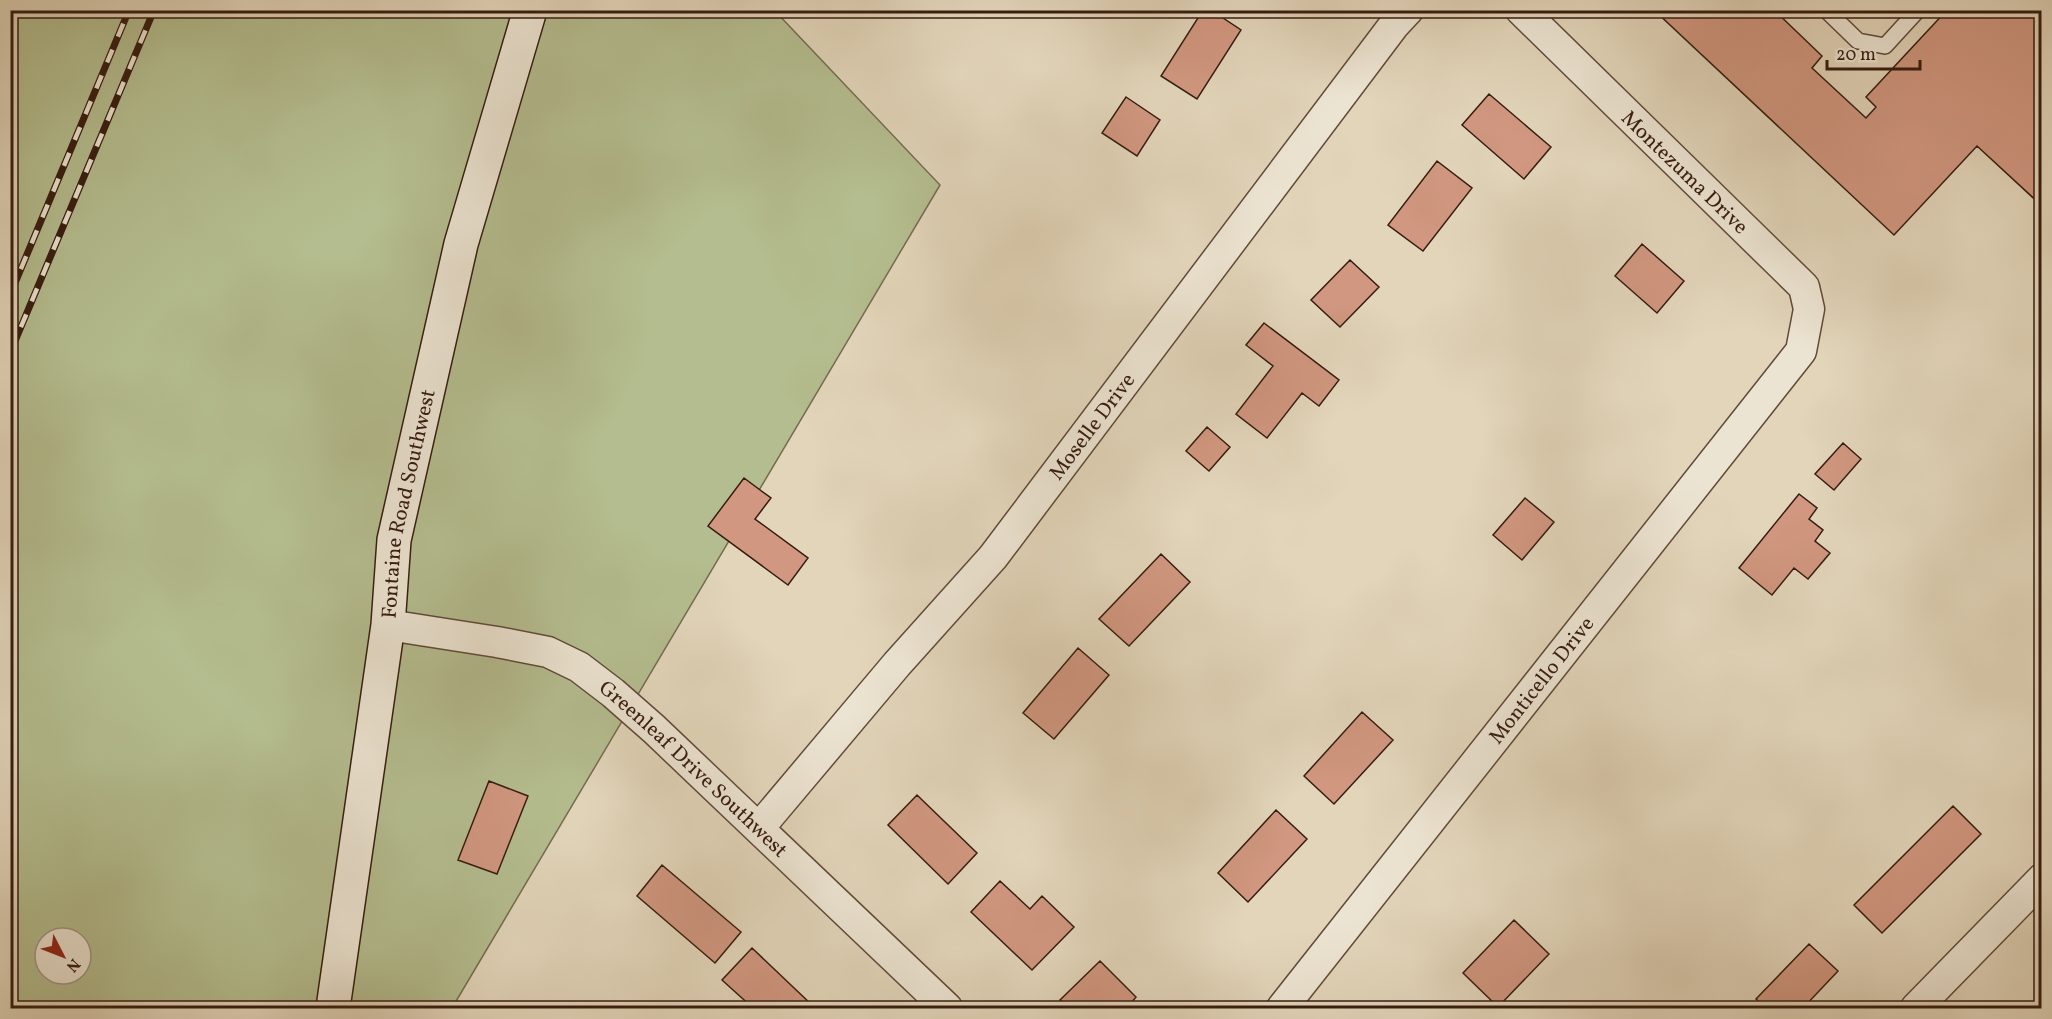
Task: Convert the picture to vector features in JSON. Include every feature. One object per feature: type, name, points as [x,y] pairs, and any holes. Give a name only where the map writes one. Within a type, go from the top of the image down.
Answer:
[{"type":"main road","name":"Fontaine Road Southwest","points":[[333,1008],[387,624],[394,540],[458,255],[530,10]]},
{"type":"street","name":"Moselle Drive","points":[[759,828],[897,664],[993,557],[1408,10]]},
{"type":"street","name":"Montezuma Drive","points":[[1521,10],[1804,287],[1809,309],[1801,351]]},
{"type":"street","name":"Monticello Drive","points":[[1282,1008],[1801,351]]},
{"type":"street","name":"Greenleaf Drive Southwest","points":[[387,624],[548,652],[579,667],[614,693],[947,1008]]},
{"type":"street","points":[[1917,1008],[2042,879]]},
{"type":"lane","points":[[1826,10],[1858,41],[1885,46],[1918,10]]},
{"type":"green space","points":[[10,11],[775,11],[940,185],[452,1008],[11,1008]]},
{"type":"building","points":[[1203,10],[1211,10],[1241,30],[1197,99],[1161,76]]},
{"type":"building","points":[[1654,10],[1774,10],[1822,56],[1812,68],[1866,118],[1876,107],[1866,97],[1947,10],[2042,10],[2042,206],[1977,146],[1894,235]]},
{"type":"building","points":[[1489,94],[1551,147],[1524,179],[1462,125]]},
{"type":"building","points":[[1126,97],[1160,120],[1137,156],[1102,133]]},
{"type":"building","points":[[1437,161],[1472,188],[1423,251],[1388,225]]},
{"type":"building","points":[[1642,244],[1684,281],[1657,313],[1615,276]]},
{"type":"building","points":[[1350,260],[1379,287],[1340,327],[1311,300]]},
{"type":"building","points":[[1264,323],[1339,380],[1319,406],[1302,393],[1267,438],[1236,414],[1273,366],[1246,345]]},
{"type":"building","points":[[1207,427],[1230,447],[1209,471],[1186,451]]},
{"type":"building","points":[[1843,443],[1861,459],[1834,490],[1815,474]]},
{"type":"building","points":[[744,478],[771,498],[755,519],[808,558],[788,585],[708,526]]},
{"type":"building","points":[[1799,494],[1817,508],[1809,519],[1823,530],[1815,541],[1830,553],[1808,579],[1794,568],[1772,595],[1739,568]]},
{"type":"building","points":[[1525,498],[1554,522],[1522,560],[1493,535]]},
{"type":"building","points":[[1161,554],[1190,582],[1129,646],[1099,619]]},
{"type":"building","points":[[1078,648],[1109,675],[1054,739],[1023,713]]},
{"type":"building","points":[[1362,712],[1393,740],[1334,804],[1304,776]]},
{"type":"building","points":[[489,781],[528,796],[497,874],[458,860]]},
{"type":"building","points":[[917,795],[977,853],[948,884],[888,825]]},
{"type":"building","points":[[1953,806],[1981,834],[1882,933],[1854,905]]},
{"type":"building","points":[[1276,810],[1307,839],[1248,902],[1218,873]]},
{"type":"building","points":[[662,865],[741,932],[715,963],[637,896]]},
{"type":"building","points":[[1000,881],[1030,909],[1042,896],[1074,927],[1032,970],[971,912]]},
{"type":"building","points":[[1514,920],[1549,954],[1498,1007],[1463,973]]},
{"type":"building","points":[[1809,944],[1838,971],[1803,1008],[1766,1008],[1756,999]]},
{"type":"building","points":[[752,948],[813,1006],[811,1008],[753,1008],[722,980]]},
{"type":"building","points":[[1100,961],[1136,997],[1127,1008],[1069,1008],[1060,1000]]},
{"type":"railway","points":[[10,295],[129,10]]},
{"type":"railway","points":[[10,353],[154,10]]}]
